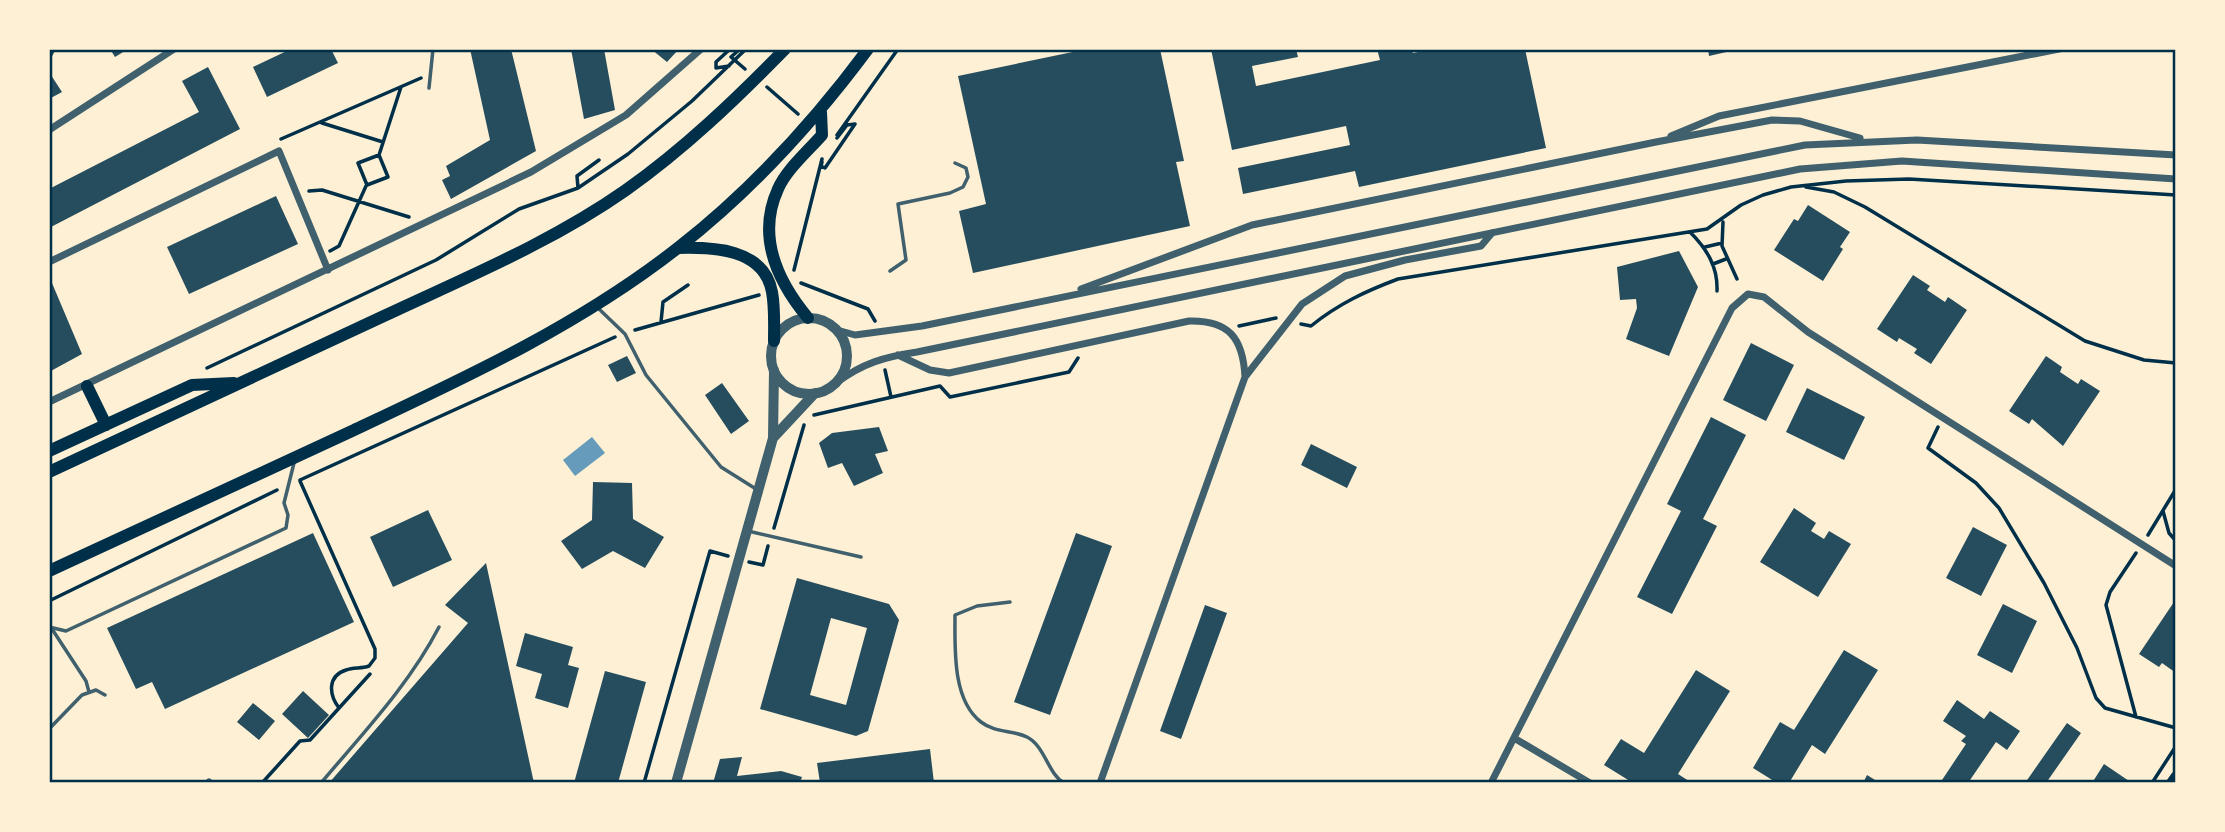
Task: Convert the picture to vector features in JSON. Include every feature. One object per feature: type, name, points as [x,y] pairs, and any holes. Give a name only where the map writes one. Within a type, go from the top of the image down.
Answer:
[{"type":"highway","points":[[49,472],[576,222],[626,190],[681,147],[736,100],[785,49]]},
{"type":"highway","points":[[49,570],[476,373],[595,305],[678,248],[770,167],[821,112],[868,49]]},
{"type":"highway","points":[[808,318],[782,284],[770,250],[771,215],[778,188],[822,135],[821,112]]},
{"type":"highway","points":[[678,248],[715,246],[747,257],[762,271],[772,289],[774,341]]},
{"type":"highway","points":[[49,451],[192,384],[241,383]]},
{"type":"highway","points":[[87,386],[106,425]]},
{"type":"main road","points":[[2171,783],[2176,776]]},
{"type":"street","points":[[49,130],[174,49]]},
{"type":"street","points":[[49,402],[531,172],[626,115],[701,49]]},
{"type":"street","points":[[2001,49],[2004,60]]},
{"type":"street","points":[[1656,142],[1720,116],[2059,49]]},
{"type":"street","points":[[1058,297],[1252,225],[1656,142],[1772,120],[1800,121],[1868,140]]},
{"type":"street","points":[[676,783],[772,438],[774,370],[771,355],[774,341],[788,325],[808,318],[823,321],[837,330],[855,335],[878,332],[1792,148],[1868,140],[2176,155]]},
{"type":"street","points":[[49,262],[279,151],[328,270]]},
{"type":"street","points":[[772,438],[815,393],[836,383],[860,365],[897,355],[1800,169],[1902,160],[2176,179]]},
{"type":"street","points":[[1100,783],[1245,377],[1303,304],[1346,276],[1405,260],[1481,246],[1492,232]]},
{"type":"street","points":[[1491,783],[1731,311],[1739,300],[1748,294],[1763,298],[1808,332],[2176,566]]},
{"type":"street","points":[[897,355],[930,370],[949,373],[1189,321],[1212,321],[1226,329],[1239,345],[1245,377]]},
{"type":"street","points":[[836,383],[844,371],[847,357],[845,342],[837,330]]},
{"type":"street","points":[[774,370],[790,389],[815,393]]},
{"type":"street","points":[[1514,737],[1590,783]]},
{"type":"lane","points":[[429,88],[433,49]]},
{"type":"lane","points":[[890,271],[906,260],[898,204],[950,193],[963,187],[968,177],[966,169],[955,163]]},
{"type":"lane","points":[[595,305],[625,334],[646,375],[721,467],[758,490]]},
{"type":"lane","points":[[51,628],[66,631],[286,528],[288,515],[284,503],[295,457]]},
{"type":"lane","points":[[747,531],[861,557]]},
{"type":"lane","points":[[1010,602],[977,606],[955,615],[955,653],[963,699],[981,722],[1002,732],[1028,737],[1049,763],[1056,779],[1064,783]]},
{"type":"lane","points":[[321,783],[424,656],[439,626]]},
{"type":"lane","points":[[51,628],[86,681],[89,692]]},
{"type":"lane","points":[[49,729],[82,695],[96,690],[105,695]]},
{"type":"path","points":[[730,49],[716,62],[716,68],[731,65]]},
{"type":"path","points":[[202,371],[436,260],[519,209],[578,188],[628,154],[746,49]]},
{"type":"path","points":[[268,144],[430,74]]},
{"type":"path","points":[[322,254],[339,246],[367,185],[388,177],[379,155],[401,87]]},
{"type":"path","points":[[320,122],[383,142]]},
{"type":"path","points":[[367,185],[358,163],[379,155]]},
{"type":"path","points":[[578,188],[577,176],[599,160]]},
{"type":"path","points":[[1226,329],[1274,318],[1311,326],[1331,310],[1363,292],[1398,279],[1707,229],[1741,205],[1791,187],[1909,179],[2176,195]]},
{"type":"path","points":[[1791,187],[1834,192],[1865,207],[2085,341],[2144,360],[2176,363]]},
{"type":"path","points":[[297,195],[322,190],[424,222]]},
{"type":"path","points":[[1723,220],[1722,243],[1726,259],[1737,279]]},
{"type":"path","points":[[1690,232],[1705,247],[1713,264],[1717,291]]},
{"type":"path","points":[[1705,247],[1722,243]]},
{"type":"path","points":[[1713,264],[1726,259]]},
{"type":"path","points":[[792,279],[868,309]]},
{"type":"path","points":[[661,321],[663,302],[688,285]]},
{"type":"path","points":[[643,783],[710,551],[763,565],[803,427],[811,417],[820,412],[940,386],[950,397],[1069,372],[1079,356]]},
{"type":"path","points":[[1944,417],[1928,447],[1976,483],[1998,508],[2055,605],[2077,648],[2096,698],[2105,708],[2176,729]]},
{"type":"path","points":[[299,480],[375,649],[369,666],[344,670],[334,679],[331,695],[339,708]]},
{"type":"path","points":[[2136,717],[2106,605],[2110,592],[2176,489]]},
{"type":"path","points":[[2163,512],[2169,533],[2176,541]]},
{"type":"path","points":[[262,783],[300,741],[310,740],[370,674]]},
{"type":"path","points":[[2152,783],[2176,746]]},
{"type":"water","points":[[592,437],[605,453],[575,476],[563,460]]},
{"type":"building","points":[[49,49],[56,49],[49,62]]},
{"type":"building","points":[[110,49],[128,49],[115,57]]},
{"type":"building","points":[[291,49],[331,49],[338,63],[267,97],[253,67]]},
{"type":"building","points":[[470,49],[511,49],[536,151],[451,199],[442,180],[450,176],[446,166],[490,140]]},
{"type":"building","points":[[571,49],[604,49],[615,110],[584,119]]},
{"type":"building","points":[[651,49],[679,49],[667,62]]},
{"type":"building","points":[[1087,49],[1160,49],[1184,161],[1176,162],[1190,226],[973,273],[959,211],[986,204],[958,76]]},
{"type":"building","points":[[1211,49],[1296,49],[1298,57],[1252,66],[1256,86],[1380,60],[1377,49],[1412,49],[1413,53],[1433,49],[1525,49],[1546,148],[1359,187],[1355,171],[1243,194],[1238,168],[1350,145],[1346,126],[1232,150]]},
{"type":"building","points":[[1708,49],[1735,49],[1735,50],[1709,56]]},
{"type":"building","points":[[208,67],[240,129],[49,228],[49,189],[199,112],[182,81]]},
{"type":"building","points":[[49,72],[62,92],[49,99]]},
{"type":"building","points":[[276,196],[298,244],[189,294],[167,247]]},
{"type":"building","points":[[1808,205],[1850,232],[1823,281],[1774,250],[1794,219],[1798,221]]},
{"type":"building","points":[[1679,251],[1698,287],[1669,356],[1626,339],[1637,308],[1636,299],[1620,300],[1617,267]]},
{"type":"building","points":[[1913,275],[1930,286],[1927,290],[1945,302],[1948,297],[1967,310],[1931,364],[1914,353],[1917,349],[1899,338],[1897,342],[1877,329]]},
{"type":"building","points":[[49,276],[82,354],[49,372]]},
{"type":"building","points":[[1751,343],[1794,365],[1766,421],[1723,400]]},
{"type":"building","points":[[627,356],[636,373],[617,382],[608,365]]},
{"type":"building","points":[[2046,356],[2062,367],[2060,372],[2078,384],[2081,379],[2100,391],[2063,446],[2032,419],[2029,424],[2009,411]]},
{"type":"building","points":[[722,383],[749,421],[731,434],[705,395]]},
{"type":"building","points":[[1807,388],[1865,417],[1844,460],[1786,432]]},
{"type":"building","points":[[1711,417],[1746,435],[1703,519],[1717,526],[1672,614],[1637,597],[1681,511],[1667,504]]},
{"type":"building","points":[[879,427],[888,451],[875,454],[883,473],[854,486],[842,463],[828,468],[819,443],[832,433]]},
{"type":"building","points":[[1311,444],[1357,467],[1347,488],[1301,465]]},
{"type":"building","points":[[593,482],[632,483],[633,519],[664,537],[645,568],[613,551],[582,569],[561,541],[592,520]]},
{"type":"building","points":[[1794,508],[1816,523],[1811,531],[1824,539],[1829,531],[1851,544],[1818,597],[1760,562]]},
{"type":"building","points":[[428,510],[452,560],[393,587],[370,537]]},
{"type":"building","points":[[1973,527],[2007,545],[1981,596],[1946,578]]},
{"type":"building","points":[[313,533],[354,622],[165,709],[152,682],[136,689],[107,628]]},
{"type":"building","points":[[1076,533],[1112,546],[1050,715],[1014,702]]},
{"type":"building","points":[[486,563],[534,783],[329,783],[468,623],[445,605]]},
{"type":"building","points":[[797,578],[889,604],[899,620],[868,731],[856,736],[760,709]],"holes":[[[831,618],[867,628],[846,705],[810,695]]]},
{"type":"building","points":[[2176,599],[2176,673],[2162,663],[2159,667],[2139,654]]},
{"type":"building","points":[[2003,604],[2037,621],[2012,673],[1977,655]]},
{"type":"building","points":[[1205,605],[1227,613],[1181,739],[1160,731]]},
{"type":"building","points":[[525,633],[573,647],[568,665],[579,668],[568,708],[535,698],[542,674],[516,666]]},
{"type":"building","points":[[1844,650],[1878,670],[1825,754],[1812,745],[1789,783],[1777,783],[1753,768],[1780,722],[1794,730]]},
{"type":"building","points":[[1696,670],[1730,691],[1678,774],[1692,783],[1633,783],[1604,765],[1621,739],[1644,753]]},
{"type":"building","points":[[605,671],[646,682],[618,783],[574,783]]},
{"type":"building","points":[[303,691],[329,715],[308,738],[282,714]]},
{"type":"building","points":[[1957,700],[1984,719],[1990,711],[2020,731],[2007,750],[1996,742],[1968,783],[1940,783],[1966,744],[1961,741],[1966,736],[1943,721]]},
{"type":"building","points":[[253,703],[275,721],[259,740],[237,722]]},
{"type":"building","points":[[2067,723],[2081,733],[2046,783],[2025,783]]},
{"type":"building","points":[[930,749],[934,783],[820,783],[817,763]]},
{"type":"building","points":[[742,757],[737,776],[781,771],[802,777],[800,783],[713,783],[720,759]]},
{"type":"building","points":[[2104,764],[2132,783],[2092,783]]},
{"type":"building","points":[[1867,775],[1880,783],[1863,783]]}]
